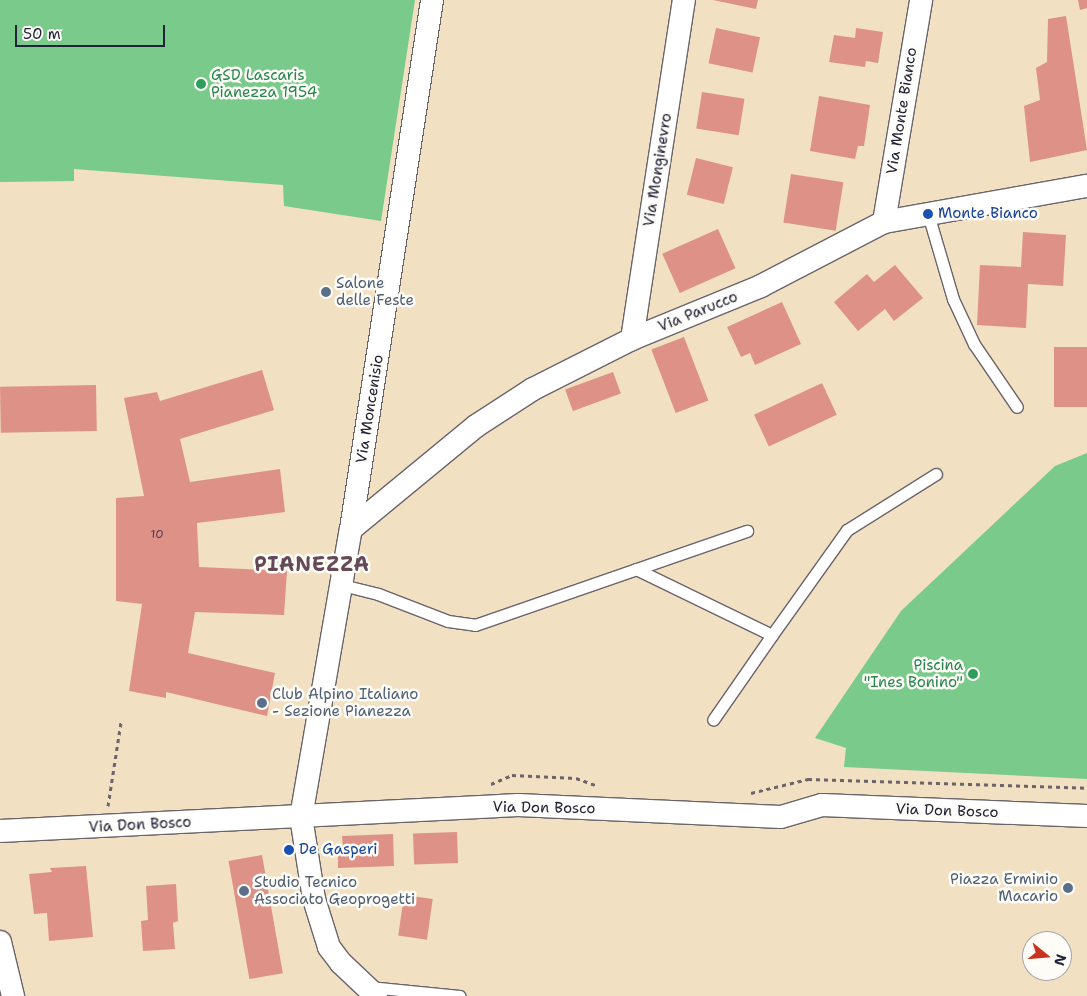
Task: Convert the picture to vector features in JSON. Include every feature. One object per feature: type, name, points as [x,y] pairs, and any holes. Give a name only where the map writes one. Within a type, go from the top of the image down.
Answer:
[{"type":"street","name":"Via Moncenisio","points":[[372,991],[341,963],[329,947],[314,898],[301,817],[351,530],[432,0]]},
{"type":"street","name":"Via Monginevro","points":[[632,339],[684,0]]},
{"type":"street","name":"Via Monte Bianco","points":[[884,222],[921,0]]},
{"type":"street","name":"Via Parucco","points":[[351,530],[476,426],[532,389],[632,339],[761,286],[884,222],[1087,186]]},
{"type":"street","name":"Via Don Bosco","points":[[0,831],[518,805],[781,817],[822,805],[1087,816]]},
{"type":"street","points":[[0,942],[13,996]]},
{"type":"lane","points":[[928,214],[957,308],[974,344],[1017,407]]},
{"type":"lane","points":[[713,720],[847,530],[936,474]]},
{"type":"lane","points":[[342,585],[378,594],[454,623],[475,625],[747,531]]},
{"type":"lane","points":[[636,569],[772,635]]},
{"type":"lane","points":[[372,991],[460,996]]},
{"type":"path","points":[[108,809],[121,722]]},
{"type":"path","points":[[487,786],[512,775],[576,778],[608,790]]},
{"type":"path","points":[[748,794],[808,779],[1087,788]]},
{"type":"green space","name":"GSD Lascaris Pianezza 1954","points":[[0,0],[415,0],[381,221],[284,206],[283,185],[74,169],[74,181],[0,182]]},
{"type":"green space","name":"Piscina \"Ines Bonino\"","points":[[1087,453],[1087,779],[844,767],[846,748],[815,738],[901,611],[1055,466]]},
{"type":"building","points":[[713,0],[758,0],[756,9]]},
{"type":"building","points":[[1078,0],[1087,0],[1087,8],[1080,10]]},
{"type":"building","points":[[1066,16],[1087,150],[1030,162],[1024,106],[1040,100],[1036,68],[1047,62],[1048,19]]},
{"type":"building","points":[[716,28],[760,37],[753,73],[709,63]]},
{"type":"building","points":[[856,28],[883,32],[878,63],[866,61],[865,67],[829,62],[834,35],[855,38]]},
{"type":"building","points":[[702,92],[744,99],[739,135],[696,129]]},
{"type":"building","points":[[819,96],[870,105],[864,146],[858,146],[855,159],[810,151]]},
{"type":"building","points":[[696,158],[733,167],[724,204],[687,195]]},
{"type":"building","points":[[791,174],[843,182],[836,231],[783,222]]},
{"type":"building","points":[[718,229],[735,268],[680,293],[662,254]]},
{"type":"building","points":[[1023,232],[1066,235],[1063,286],[1028,284],[1026,328],[977,325],[980,265],[1021,267]]},
{"type":"building","points":[[895,265],[923,298],[894,321],[885,309],[858,331],[834,302],[867,274],[874,282]]},
{"type":"building","points":[[782,302],[801,344],[755,365],[750,353],[741,357],[727,327]]},
{"type":"building","points":[[684,337],[708,400],[676,413],[651,350]]},
{"type":"building","points":[[1054,347],[1087,347],[1087,407],[1054,407]]},
{"type":"building","points":[[262,370],[274,410],[180,439],[190,482],[280,469],[285,512],[197,523],[199,567],[287,571],[284,615],[195,612],[188,653],[275,673],[267,716],[166,692],[166,698],[129,691],[142,604],[116,601],[116,498],[144,496],[124,398],[157,392],[160,401]]},
{"type":"building","points":[[613,372],[621,394],[573,411],[565,389]]},
{"type":"building","points":[[822,383],[837,415],[769,446],[754,415]]},
{"type":"building","points":[[96,385],[97,431],[1,433],[0,387]]},
{"type":"building","points":[[457,832],[458,863],[414,865],[413,834]]},
{"type":"building","points":[[393,834],[394,866],[338,868],[338,849],[343,848],[342,836]]},
{"type":"building","points":[[262,855],[283,973],[249,979],[229,861]]},
{"type":"building","points":[[86,866],[93,937],[49,941],[47,913],[34,914],[29,874],[52,872],[50,868]]},
{"type":"building","points":[[176,884],[178,921],[173,923],[175,949],[143,951],[141,921],[148,920],[146,886]]},
{"type":"building","points":[[404,895],[433,899],[427,940],[398,936]]},
{"type":"place","name":"GSD Lascaris Pianezza 1954","points":[[201,84]]},
{"type":"place","name":"Monte Bianco","points":[[928,214]]},
{"type":"place","name":"Salone delle Feste","points":[[326,292]]},
{"type":"place","name":"Piscina \"Ines Bonino\"","points":[[973,674]]},
{"type":"place","name":"Club Alpino Italiano - Sezione Pianezza","points":[[262,703]]},
{"type":"place","name":"De Gasperi","points":[[289,850]]},
{"type":"place","name":"Piazza Erminio Macario","points":[[1068,888]]},
{"type":"place","name":"Studio Tecnico Associato Geoprogetti","points":[[244,891]]},
{"type":"district","name":"PIANEZZA","points":[[312,564]]}]
